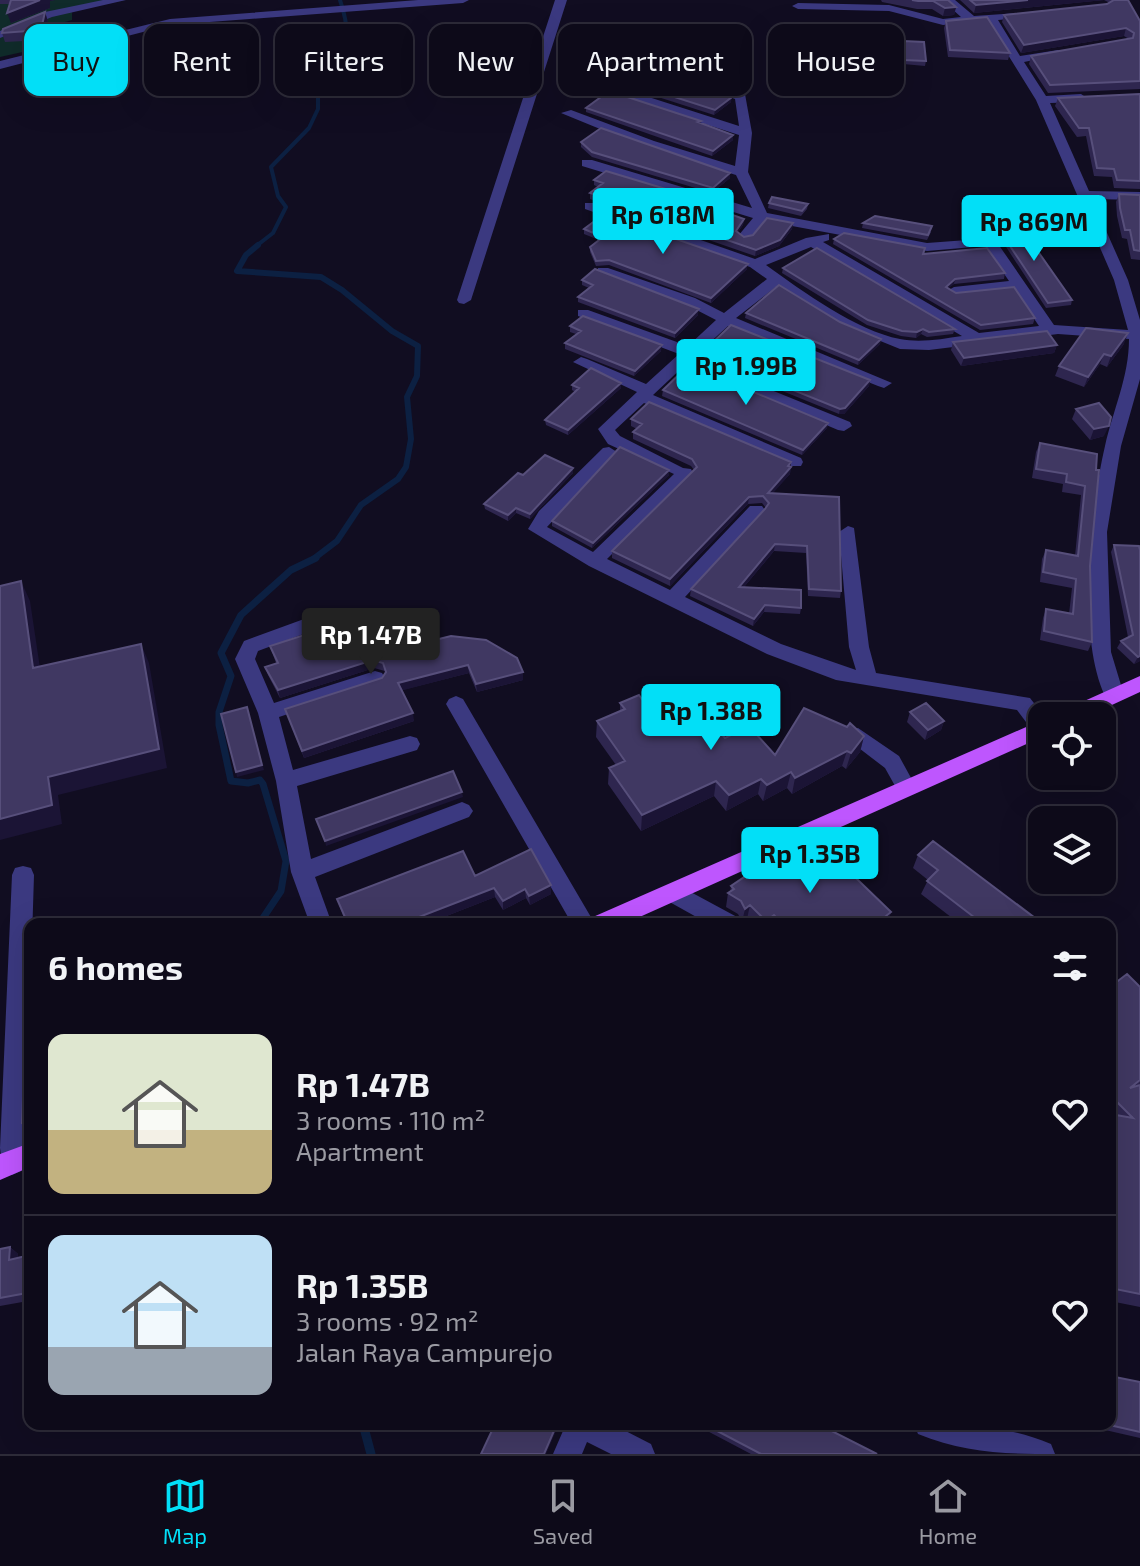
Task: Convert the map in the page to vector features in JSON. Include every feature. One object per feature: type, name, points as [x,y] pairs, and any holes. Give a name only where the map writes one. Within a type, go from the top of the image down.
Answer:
[{"type":"main road","points":[[1099,702],[1140,683]]},
{"type":"main road","points":[[615,918],[1028,734]]},
{"type":"street","points":[[0,35],[49,14],[120,0]]},
{"type":"street","points":[[0,65],[170,22],[463,0]]},
{"type":"street","points":[[464,300],[561,0]]},
{"type":"street","points":[[948,0],[973,21]]},
{"type":"street","points":[[798,6],[875,7],[943,22],[1048,12]]},
{"type":"street","points":[[991,19],[1042,100],[1121,280],[1137,336],[1137,362],[1113,446],[1098,532],[1101,652],[1114,695]]},
{"type":"street","points":[[1017,60],[1075,50]]},
{"type":"street","points":[[632,96],[746,133]]},
{"type":"street","points":[[738,96],[741,97],[746,133],[741,172],[762,216]]},
{"type":"street","points":[[1042,100],[1098,97]]},
{"type":"street","points":[[567,113],[649,144],[741,172]]},
{"type":"street","points":[[587,163],[762,216],[927,247],[989,241],[1048,328]]},
{"type":"street","points":[[1082,195],[1140,196]]},
{"type":"street","points":[[590,206],[755,264],[776,280],[890,342],[952,344],[1048,328],[1104,329],[1137,336]]},
{"type":"street","points":[[745,236],[762,216]]},
{"type":"street","points":[[755,264],[843,231]]},
{"type":"street","points":[[811,241],[976,338]]},
{"type":"street","points":[[603,271],[690,301],[727,320],[884,383]]},
{"type":"street","points":[[595,561],[680,471],[607,434],[606,429],[747,300],[776,280]]},
{"type":"street","points":[[954,291],[1019,284]]},
{"type":"street","points":[[583,313],[844,426]]},
{"type":"street","points":[[581,362],[795,462]]},
{"type":"street","points":[[609,452],[545,515],[537,529],[774,649],[843,675],[1023,703],[1028,710]]},
{"type":"street","points":[[674,598],[756,510]]},
{"type":"street","points":[[848,532],[859,647],[869,680]]},
{"type":"street","points":[[319,918],[302,872],[286,781],[268,713],[245,659],[248,650],[326,618]]},
{"type":"street","points":[[268,713],[375,678]]},
{"type":"street","points":[[456,704],[581,918]]},
{"type":"street","points":[[858,736],[892,762],[906,787]]},
{"type":"street","points":[[286,781],[410,744]]},
{"type":"street","points":[[302,872],[462,811]]},
{"type":"street","points":[[14,1161],[23,875]]},
{"type":"street","points":[[674,893],[718,918]]},
{"type":"street","points":[[567,1454],[579,1430]]},
{"type":"street","points":[[594,1430],[641,1454]]},
{"type":"street","points":[[951,1430],[1041,1454]]},
{"type":"green space","points":[[0,0],[125,0],[72,10],[72,20],[58,24],[24,24],[24,52],[0,57]]},
{"type":"building","points":[[11,0],[40,0],[7,13]]},
{"type":"building","points":[[912,0],[948,0],[956,7],[945,8],[933,1]]},
{"type":"building","points":[[970,0],[1028,0],[976,5]]},
{"type":"building","points":[[1114,0],[1128,0],[1140,21],[1140,81],[1050,85],[1031,56],[1133,38],[1134,33],[1126,28],[1024,45],[1004,15],[1107,4]]},
{"type":"building","points":[[45,12],[42,24],[24,24],[24,31],[2,33],[3,29]]},
{"type":"building","points":[[987,17],[1010,53],[950,50],[946,21]]},
{"type":"building","points":[[904,41],[924,42],[926,61],[904,60]]},
{"type":"building","points":[[1140,94],[1140,181],[1117,180],[1114,169],[1097,168],[1089,128],[1079,128],[1058,98]]},
{"type":"building","points":[[602,96],[624,96],[733,135],[713,151],[586,108]]},
{"type":"building","points":[[671,96],[732,97],[715,110]]},
{"type":"building","points":[[601,128],[730,173],[713,188],[592,152],[581,142]]},
{"type":"building","points":[[606,171],[699,199],[696,202],[744,219],[736,231],[744,237],[753,235],[767,218],[793,223],[780,240],[756,250],[590,193],[603,183],[594,180]]},
{"type":"building","points":[[1119,194],[1140,195],[1140,251],[1134,250],[1130,230],[1125,230]]},
{"type":"building","points":[[772,197],[808,204],[802,211],[769,203]]},
{"type":"building","points":[[604,214],[748,264],[711,298],[609,260],[596,261],[590,247],[603,237],[584,229]]},
{"type":"building","points":[[875,216],[932,226],[928,235],[863,223]]},
{"type":"building","points":[[1018,223],[1072,300],[1048,303],[996,225]]},
{"type":"building","points":[[844,233],[925,248],[923,254],[987,248],[1005,273],[955,279],[946,287],[956,293],[1014,287],[1035,318],[981,325],[834,239]]},
{"type":"building","points":[[817,248],[955,329],[902,331],[868,320],[783,268]]},
{"type":"building","points":[[595,269],[699,309],[675,333],[578,297],[593,285],[582,280]]},
{"type":"building","points":[[779,285],[840,322],[881,339],[859,360],[746,313]]},
{"type":"building","points":[[583,316],[662,345],[635,371],[565,343],[581,331],[570,326]]},
{"type":"building","points":[[731,325],[870,380],[845,408],[840,409],[702,353]]},
{"type":"building","points":[[1086,328],[1128,333],[1111,356],[1104,354],[1088,377],[1059,366]]},
{"type":"building","points":[[1047,331],[1057,345],[964,358],[953,342]]},
{"type":"building","points":[[689,365],[828,423],[803,450],[663,390]]},
{"type":"building","points":[[591,368],[621,383],[568,430],[545,420],[579,388],[572,385]]},
{"type":"building","points":[[649,402],[791,462],[788,466],[791,467],[768,493],[839,497],[841,591],[809,589],[807,546],[775,544],[739,587],[801,590],[801,608],[765,605],[754,619],[691,589],[765,509],[769,503],[763,496],[749,497],[670,579],[612,551],[697,467],[692,459],[633,432],[642,424],[631,419]]},
{"type":"building","points":[[1099,403],[1111,417],[1109,426],[1094,429],[1076,409]]},
{"type":"building","points":[[1040,443],[1097,454],[1096,470],[1099,470],[1090,566],[1092,642],[1044,631],[1046,609],[1073,614],[1076,579],[1043,572],[1046,550],[1078,556],[1085,486],[1066,482],[1067,474],[1036,469]]},
{"type":"building","points":[[620,447],[669,470],[593,543],[552,521]]},
{"type":"building","points":[[545,455],[573,468],[530,514],[516,508],[508,515],[484,504],[518,473],[523,475]]},
{"type":"building","points":[[1114,545],[1139,546],[1140,550],[1138,657],[1121,641],[1133,635]]},
{"type":"building","points":[[21,581],[33,668],[141,644],[159,749],[48,777],[52,805],[0,819],[0,586]]},
{"type":"building","points":[[363,616],[382,653],[451,636],[486,640],[517,658],[523,672],[476,684],[468,665],[398,683],[413,713],[302,751],[285,709],[382,678],[386,672],[383,663],[373,660],[278,690],[265,667],[278,663],[270,646]]},
{"type":"building","points":[[639,695],[651,712],[667,705],[677,718],[698,708],[725,738],[749,726],[775,755],[804,708],[847,727],[850,723],[864,736],[851,753],[847,751],[795,778],[791,772],[767,785],[761,779],[729,795],[716,781],[642,815],[609,768],[625,761],[597,721],[625,709],[620,703]]},
{"type":"building","points":[[926,703],[944,721],[928,730],[910,712]]},
{"type":"building","points":[[247,707],[262,765],[236,772],[221,714]]},
{"type":"building","points":[[453,771],[462,792],[325,841],[316,819]]},
{"type":"building","points":[[933,841],[1035,918],[975,918],[927,881],[938,870],[918,855]]},
{"type":"building","points":[[531,849],[551,885],[529,896],[525,889],[503,901],[494,888],[416,918],[345,918],[337,899],[463,851],[475,876]]},
{"type":"building","points":[[829,852],[891,912],[884,918],[777,918],[774,915],[763,918],[750,905],[745,909],[741,901],[728,893],[734,889],[731,886],[774,857],[794,877]]},
{"type":"building","points":[[1127,974],[1140,987],[1140,1080],[1130,1088],[1140,1085],[1140,1294],[1116,1289],[1116,1115],[1133,1118],[1116,1101],[1116,982]]},
{"type":"building","points":[[24,1070],[24,1122],[22,1123]]},
{"type":"building","points":[[10,1247],[9,1260],[24,1256],[24,1294],[0,1298],[0,1249]]},
{"type":"building","points":[[1116,1377],[1140,1382],[1140,1432],[1116,1427]]},
{"type":"building","points":[[492,1430],[554,1430],[544,1454],[481,1454]]},
{"type":"building","points":[[715,1430],[830,1430],[877,1454],[761,1454]]},
{"type":"waterway","points":[[255,247],[273,233],[286,207],[278,196],[271,167],[309,128],[318,109],[318,97],[333,79],[330,73],[342,56],[347,30],[340,0]]},
{"type":"waterway","points":[[258,245],[246,255],[237,271],[321,277],[392,331],[418,346],[417,376],[407,397],[411,439],[406,467],[398,479],[361,505],[337,541],[312,560]]},
{"type":"waterway","points":[[312,560],[316,558]]},
{"type":"waterway","points":[[263,918],[281,891],[286,861],[263,784],[260,780],[248,783],[231,781],[219,725],[219,712],[231,676],[221,653],[241,615],[291,570],[312,560]]},
{"type":"waterway","points":[[365,1430],[371,1454]]}]
